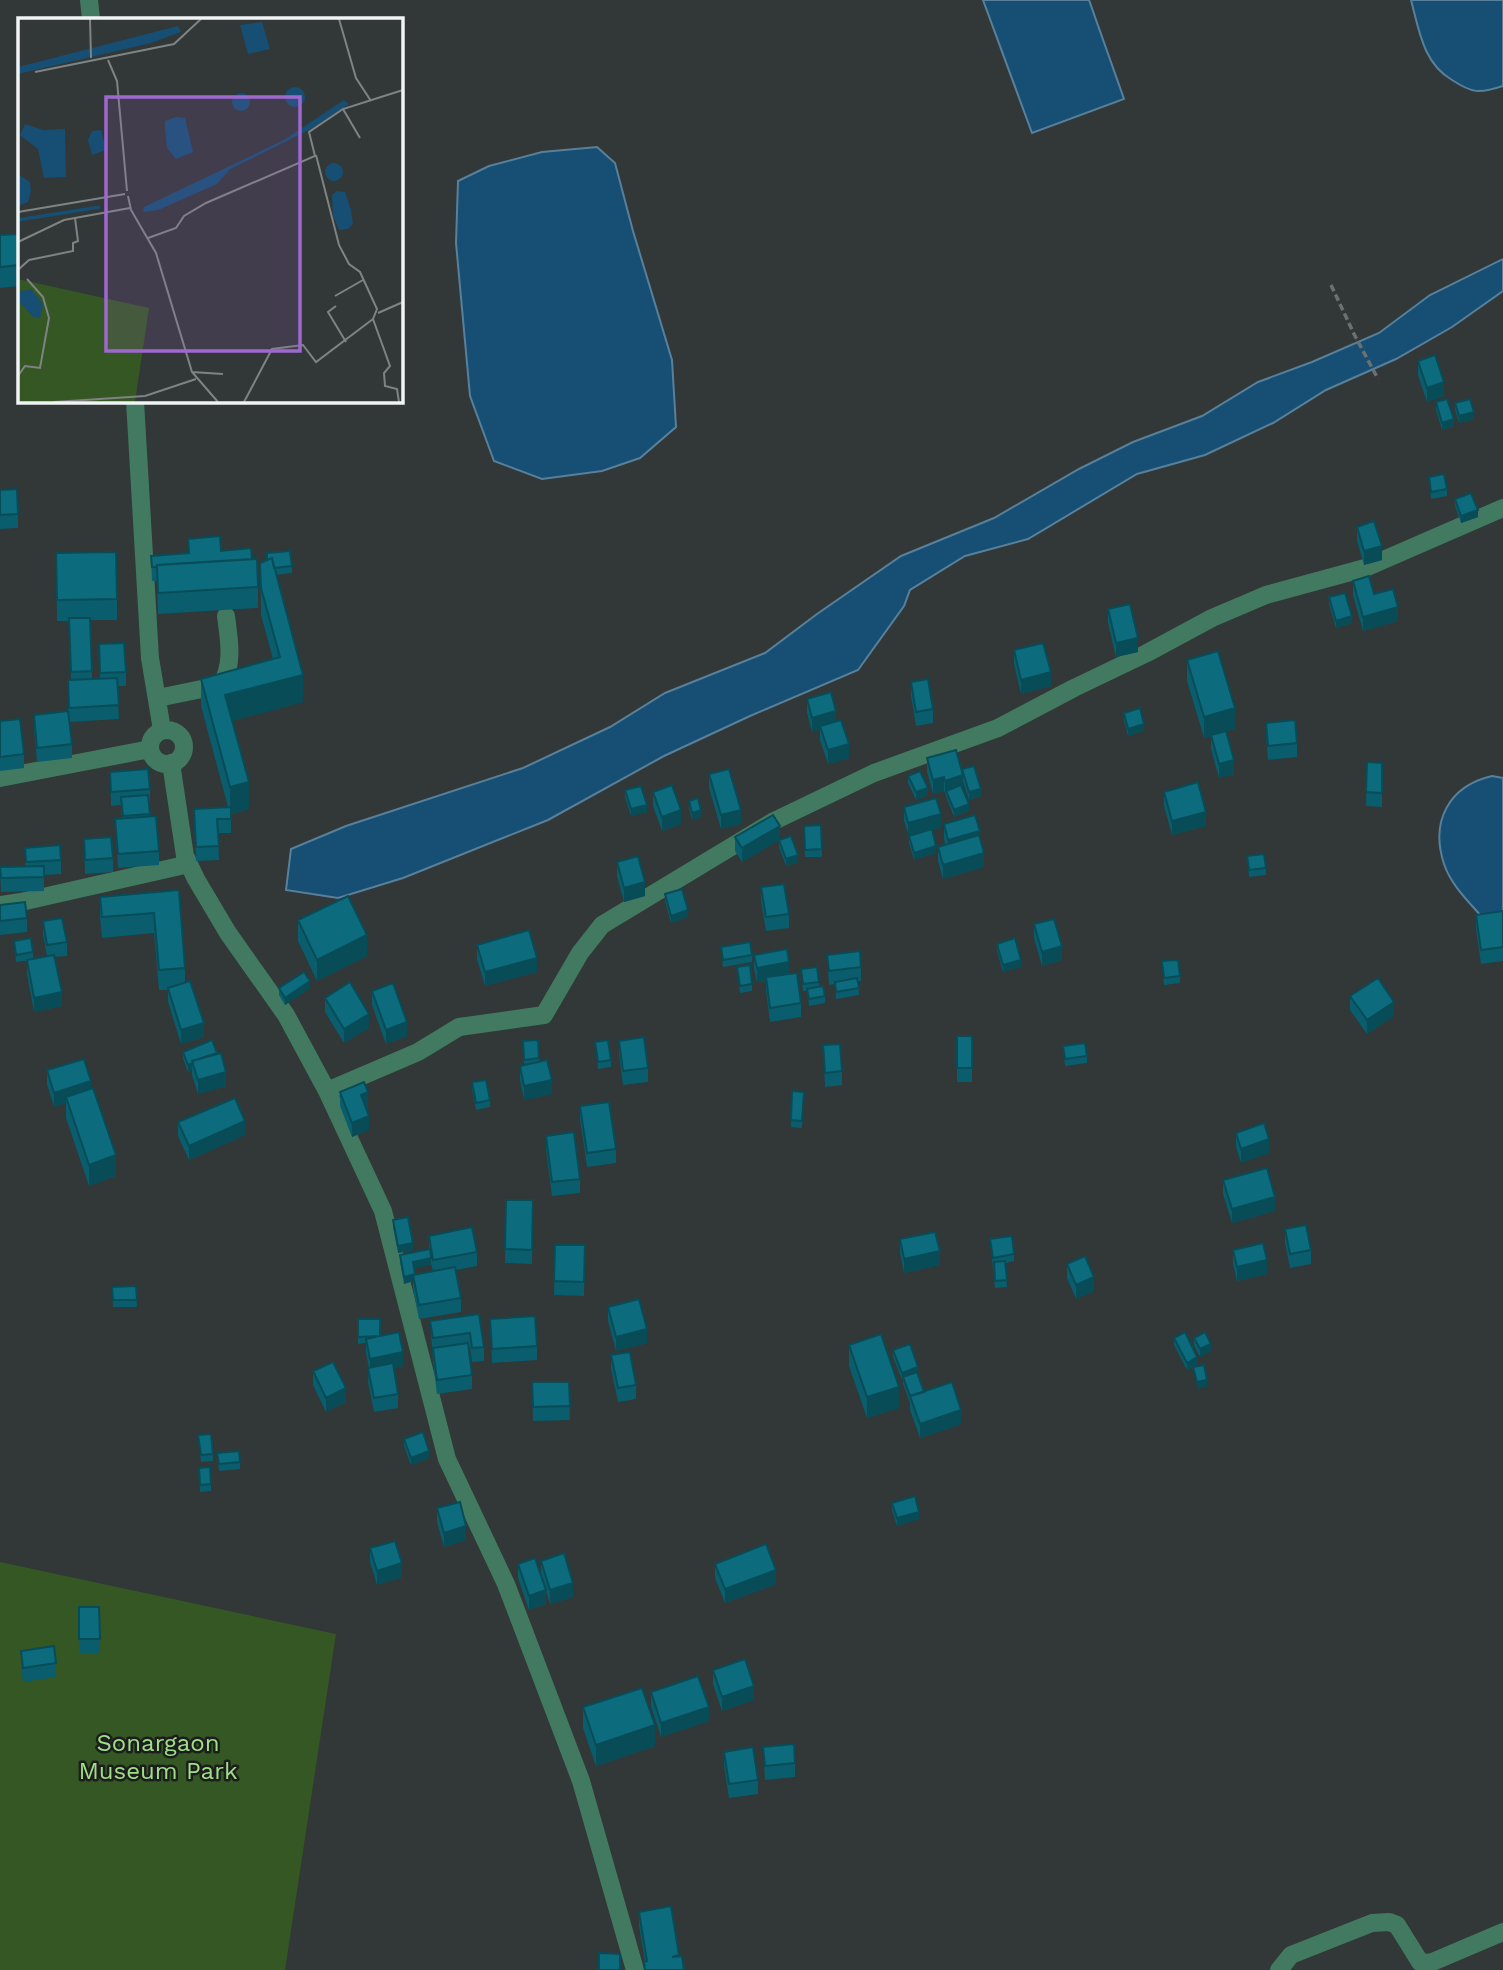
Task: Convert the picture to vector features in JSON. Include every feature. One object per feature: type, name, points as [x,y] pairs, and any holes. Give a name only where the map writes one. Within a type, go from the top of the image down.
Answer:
[{"type":"street","points":[[89,0],[91,18]]},
{"type":"street","points":[[135,402],[150,658],[162,730]]},
{"type":"street","points":[[327,1091],[418,1052],[459,1027],[544,1015],[580,953],[602,925],[774,821],[874,773],[998,728],[1212,618],[1255,599],[1365,568],[1503,508]]},
{"type":"street","points":[[158,698],[221,685],[229,671],[226,616]]},
{"type":"street","points":[[162,730],[174,731],[183,738],[185,744],[182,756],[171,763],[155,760],[150,749],[153,737],[162,730]]},
{"type":"street","points":[[0,778],[150,749]]},
{"type":"street","points":[[171,763],[185,856],[228,933],[286,1015],[327,1091],[383,1211],[447,1459],[506,1584],[581,1781],[635,1970]]},
{"type":"street","points":[[0,905],[189,864]]},
{"type":"street","points":[[1279,1970],[1291,1955],[1372,1923],[1388,1922],[1397,1925],[1420,1962],[1430,1963],[1503,1932]]},
{"type":"path","points":[[1331,285],[1378,379]]},
{"type":"green space","name":"Sonargaon Museum Park","points":[[0,1562],[336,1634],[285,1970],[0,1970]]},
{"type":"water","points":[[983,0],[1089,0],[1124,99],[1032,133]]},
{"type":"water","points":[[1411,0],[1503,0],[1503,86],[1482,91],[1471,90],[1442,73],[1428,55]]},
{"type":"water","points":[[597,147],[615,163],[672,360],[676,427],[640,458],[602,471],[542,479],[494,461],[470,396],[456,243],[458,181],[489,166],[542,152]]},
{"type":"water","points":[[1503,259],[1503,291],[1452,327],[1396,359],[1326,390],[1273,423],[1205,455],[1137,474],[1028,539],[965,556],[910,590],[904,606],[858,670],[664,756],[548,820],[403,878],[338,898],[286,890],[291,849],[346,826],[523,768],[610,727],[665,693],[765,653],[901,556],[994,518],[1079,469],[1133,442],[1202,416],[1258,382],[1379,333],[1430,295]]},
{"type":"water","points":[[1492,776],[1503,778],[1503,916],[1482,917],[1447,872],[1440,848],[1440,834],[1442,820],[1454,797],[1464,788]]},
{"type":"building","points":[[18,234],[18,265],[0,267],[0,235]]},
{"type":"building","points":[[1435,355],[1444,382],[1427,388],[1418,361]]},
{"type":"building","points":[[1447,399],[1454,419],[1442,423],[1436,402]]},
{"type":"building","points":[[1470,399],[1474,412],[1459,416],[1455,403]]},
{"type":"building","points":[[1444,474],[1447,489],[1431,492],[1429,477]]},
{"type":"building","points":[[17,489],[18,514],[0,515],[0,490]]},
{"type":"building","points":[[1471,493],[1478,510],[1461,516],[1455,499]]},
{"type":"building","points":[[1374,521],[1382,546],[1364,551],[1357,527]]},
{"type":"building","points":[[220,536],[221,551],[251,548],[252,559],[152,567],[151,556],[189,553],[188,539]]},
{"type":"building","points":[[290,551],[292,566],[274,568],[272,558],[267,560],[267,553]]},
{"type":"building","points":[[116,552],[117,599],[57,600],[56,553]]},
{"type":"building","points":[[272,558],[303,675],[225,695],[249,782],[230,787],[201,679],[280,657],[261,588],[260,563]]},
{"type":"building","points":[[257,559],[258,587],[158,593],[157,565]]},
{"type":"building","points":[[1369,576],[1374,594],[1393,589],[1398,607],[1363,617],[1353,581]]},
{"type":"building","points":[[1345,593],[1352,616],[1336,621],[1329,597]]},
{"type":"building","points":[[1130,604],[1138,638],[1116,643],[1108,609]]},
{"type":"building","points":[[69,618],[90,618],[92,671],[71,672]]},
{"type":"building","points":[[124,643],[126,672],[100,673],[99,644]]},
{"type":"building","points":[[1043,643],[1051,672],[1021,680],[1014,650]]},
{"type":"building","points":[[1218,651],[1235,708],[1204,717],[1187,660]]},
{"type":"building","points":[[117,678],[119,705],[69,708],[68,680]]},
{"type":"building","points":[[928,679],[933,709],[916,712],[911,682]]},
{"type":"building","points":[[831,692],[836,711],[812,718],[807,699]]},
{"type":"building","points":[[1140,708],[1144,724],[1128,729],[1124,713]]},
{"type":"building","points":[[68,711],[72,744],[37,748],[34,715]]},
{"type":"building","points":[[20,719],[24,754],[0,757],[0,721]]},
{"type":"building","points":[[841,720],[849,744],[828,750],[820,726]]},
{"type":"building","points":[[1295,720],[1297,743],[1268,746],[1266,723]]},
{"type":"building","points":[[1226,731],[1234,760],[1219,764],[1211,735]]},
{"type":"building","points":[[956,750],[963,775],[945,781],[944,777],[933,780],[927,758]]},
{"type":"building","points":[[1367,762],[1382,763],[1382,793],[1366,792]]},
{"type":"building","points":[[974,766],[981,789],[969,792],[962,769]]},
{"type":"building","points":[[148,769],[150,789],[111,792],[110,772]]},
{"type":"building","points":[[729,769],[741,810],[721,815],[709,774]]},
{"type":"building","points":[[920,771],[928,788],[916,792],[908,776]]},
{"type":"building","points":[[1198,782],[1206,812],[1172,821],[1164,792]]},
{"type":"building","points":[[672,785],[681,810],[662,817],[653,792]]},
{"type":"building","points":[[961,785],[969,804],[954,810],[946,791]]},
{"type":"building","points":[[641,786],[647,805],[631,809],[625,790]]},
{"type":"building","points":[[148,795],[150,814],[123,816],[121,797]]},
{"type":"building","points":[[698,798],[701,810],[692,813],[689,801]]},
{"type":"building","points":[[936,798],[941,814],[908,823],[904,807]]},
{"type":"building","points":[[231,807],[231,819],[217,819],[219,846],[196,847],[194,809]]},
{"type":"building","points":[[773,815],[780,826],[742,848],[735,837]]},
{"type":"building","points":[[975,815],[980,831],[948,840],[944,824]]},
{"type":"building","points":[[156,816],[159,851],[118,854],[115,819]]},
{"type":"building","points":[[821,825],[822,849],[805,850],[804,826]]},
{"type":"building","points":[[932,829],[936,846],[914,853],[909,836]]},
{"type":"building","points":[[979,835],[984,853],[943,865],[938,847]]},
{"type":"building","points":[[791,836],[798,855],[786,859],[779,840]]},
{"type":"building","points":[[111,837],[113,858],[85,860],[84,839]]},
{"type":"building","points":[[60,845],[61,860],[26,862],[25,848]]},
{"type":"building","points":[[1264,854],[1266,868],[1249,870],[1247,856]]},
{"type":"building","points":[[638,856],[645,882],[624,888],[617,862]]},
{"type":"building","points":[[44,866],[44,877],[1,878],[0,867]]},
{"type":"building","points":[[784,884],[789,914],[766,917],[761,887]]},
{"type":"building","points":[[682,889],[688,910],[671,916],[665,894]]},
{"type":"building","points":[[179,890],[185,968],[159,970],[154,913],[102,917],[100,897]]},
{"type":"building","points":[[348,896],[367,935],[317,960],[298,920]]},
{"type":"building","points":[[25,902],[27,918],[0,921],[0,905]]},
{"type":"building","points":[[1503,911],[1503,947],[1481,950],[1476,915]]},
{"type":"building","points":[[62,918],[67,942],[47,945],[43,921]]},
{"type":"building","points":[[1054,919],[1062,946],[1042,952],[1034,924]]},
{"type":"building","points":[[529,930],[537,958],[485,972],[477,945]]},
{"type":"building","points":[[31,938],[33,952],[16,955],[14,941]]},
{"type":"building","points":[[1015,938],[1021,960],[1003,965],[997,944]]},
{"type":"building","points":[[750,942],[752,955],[723,960],[721,947]]},
{"type":"building","points":[[787,949],[789,962],[757,968],[754,955]]},
{"type":"building","points":[[860,951],[861,967],[829,971],[827,955]]},
{"type":"building","points":[[54,955],[62,992],[34,998],[27,960]]},
{"type":"building","points":[[1178,960],[1180,976],[1164,978],[1162,961]]},
{"type":"building","points":[[750,965],[752,984],[740,986],[737,967]]},
{"type":"building","points":[[817,967],[819,982],[803,984],[801,969]]},
{"type":"building","points":[[304,972],[310,981],[285,998],[279,988]]},
{"type":"building","points":[[797,973],[801,1003],[770,1008],[766,977]]},
{"type":"building","points":[[857,978],[859,988],[836,992],[835,982]]},
{"type":"building","points":[[1378,978],[1394,1002],[1367,1020],[1350,996]]},
{"type":"building","points":[[190,981],[204,1023],[181,1030],[168,988]]},
{"type":"building","points":[[350,982],[369,1014],[344,1029],[325,998]]},
{"type":"building","points":[[393,983],[407,1022],[386,1030],[372,991]]},
{"type":"building","points":[[823,986],[825,996],[809,999],[807,989]]},
{"type":"building","points":[[957,1036],[972,1036],[972,1068],[957,1068]]},
{"type":"building","points":[[644,1037],[648,1068],[623,1071],[619,1041]]},
{"type":"building","points":[[212,1040],[217,1053],[192,1061],[193,1063],[188,1065],[183,1052]]},
{"type":"building","points":[[538,1040],[539,1058],[524,1060],[523,1041]]},
{"type":"building","points":[[608,1040],[611,1060],[598,1062],[595,1042]]},
{"type":"building","points":[[1085,1043],[1087,1056],[1065,1059],[1063,1046]]},
{"type":"building","points":[[840,1044],[842,1071],[825,1073],[823,1045]]},
{"type":"building","points":[[221,1053],[226,1072],[198,1080],[192,1061]]},
{"type":"building","points":[[84,1059],[91,1081],[54,1093],[47,1070]]},
{"type":"building","points":[[547,1060],[552,1080],[524,1086],[520,1066]]},
{"type":"building","points":[[486,1080],[490,1100],[476,1103],[472,1082]]},
{"type":"building","points":[[364,1082],[368,1092],[361,1095],[369,1116],[352,1123],[340,1092]]},
{"type":"building","points":[[93,1088],[116,1155],[89,1165],[66,1097]]},
{"type":"building","points":[[792,1091],[804,1092],[802,1121],[791,1120]]},
{"type":"building","points":[[235,1098],[245,1121],[189,1146],[178,1122]]},
{"type":"building","points":[[609,1102],[616,1149],[587,1153],[580,1106]]},
{"type":"building","points":[[1264,1123],[1269,1139],[1241,1149],[1236,1133]]},
{"type":"building","points":[[574,1132],[580,1179],[552,1182],[546,1136]]},
{"type":"building","points":[[1267,1168],[1275,1197],[1232,1209],[1223,1180]]},
{"type":"building","points":[[506,1200],[533,1200],[532,1250],[505,1249]]},
{"type":"building","points":[[408,1217],[413,1243],[398,1246],[393,1220]]},
{"type":"building","points":[[1306,1225],[1311,1250],[1290,1254],[1285,1229]]},
{"type":"building","points":[[472,1227],[477,1252],[433,1260],[429,1236]]},
{"type":"building","points":[[935,1232],[940,1251],[904,1259],[900,1239]]},
{"type":"building","points":[[1012,1236],[1014,1254],[993,1258],[990,1239]]},
{"type":"building","points":[[1263,1243],[1267,1260],[1237,1267],[1233,1250]]},
{"type":"building","points":[[555,1245],[585,1245],[584,1282],[554,1281]]},
{"type":"building","points":[[430,1249],[431,1258],[413,1262],[415,1274],[404,1277],[400,1255]]},
{"type":"building","points":[[1085,1256],[1094,1277],[1076,1285],[1067,1264]]},
{"type":"building","points":[[1005,1261],[1007,1280],[995,1281],[994,1262]]},
{"type":"building","points":[[455,1267],[461,1298],[419,1305],[413,1275]]},
{"type":"building","points":[[136,1286],[137,1300],[113,1300],[112,1287]]},
{"type":"building","points":[[639,1299],[647,1329],[616,1337],[608,1307]]},
{"type":"building","points":[[479,1314],[484,1347],[472,1348],[470,1333],[433,1338],[430,1321]]},
{"type":"building","points":[[535,1316],[537,1346],[492,1349],[490,1319]]},
{"type":"building","points":[[358,1319],[380,1319],[380,1336],[358,1337]]},
{"type":"building","points":[[399,1332],[403,1352],[370,1359],[366,1339]]},
{"type":"building","points":[[1185,1332],[1197,1357],[1187,1363],[1174,1338]]},
{"type":"building","points":[[1205,1332],[1211,1344],[1200,1349],[1194,1338]]},
{"type":"building","points":[[881,1334],[899,1387],[867,1397],[849,1345]]},
{"type":"building","points":[[468,1343],[472,1375],[437,1380],[433,1348]]},
{"type":"building","points":[[910,1344],[918,1367],[902,1373],[893,1350]]},
{"type":"building","points":[[630,1352],[636,1385],[618,1388],[611,1355]]},
{"type":"building","points":[[333,1362],[346,1388],[326,1398],[313,1371]]},
{"type":"building","points":[[393,1363],[398,1394],[374,1398],[368,1368]]},
{"type":"building","points":[[1204,1365],[1207,1380],[1197,1382],[1193,1367]]},
{"type":"building","points":[[917,1372],[924,1392],[910,1396],[903,1377]]},
{"type":"building","points":[[532,1382],[569,1382],[570,1406],[533,1407]]},
{"type":"building","points":[[952,1382],[961,1410],[920,1424],[910,1396]]},
{"type":"building","points":[[423,1432],[429,1451],[411,1458],[404,1439]]},
{"type":"building","points":[[211,1434],[213,1454],[201,1455],[198,1435]]},
{"type":"building","points":[[239,1451],[240,1462],[219,1464],[217,1453]]},
{"type":"building","points":[[210,1467],[211,1484],[200,1485],[199,1468]]},
{"type":"building","points":[[915,1496],[919,1512],[897,1518],[892,1503]]},
{"type":"building","points":[[460,1502],[466,1526],[444,1533],[437,1508]]},
{"type":"building","points":[[395,1541],[402,1563],[377,1571],[370,1548]]},
{"type":"building","points":[[766,1544],[776,1570],[725,1589],[715,1564]]},
{"type":"building","points":[[564,1553],[573,1583],[550,1590],[541,1561]]},
{"type":"building","points":[[535,1558],[546,1590],[529,1596],[518,1564]]},
{"type":"building","points":[[79,1607],[99,1607],[100,1639],[79,1639]]},
{"type":"building","points":[[54,1646],[56,1663],[23,1668],[21,1651]]},
{"type":"building","points":[[745,1659],[754,1686],[722,1697],[713,1670]]},
{"type":"building","points":[[698,1676],[709,1707],[661,1723],[651,1692]]},
{"type":"building","points":[[642,1688],[655,1725],[596,1745],[583,1707]]},
{"type":"building","points":[[794,1744],[795,1763],[765,1766],[763,1747]]},
{"type":"building","points":[[753,1747],[758,1780],[729,1784],[724,1752]]},
{"type":"building","points":[[671,1906],[679,1955],[672,1957],[682,1956],[684,1970],[645,1970],[644,1962],[647,1961],[639,1912]]},
{"type":"building","points":[[599,1953],[620,1954],[620,1970],[599,1970]]}]
